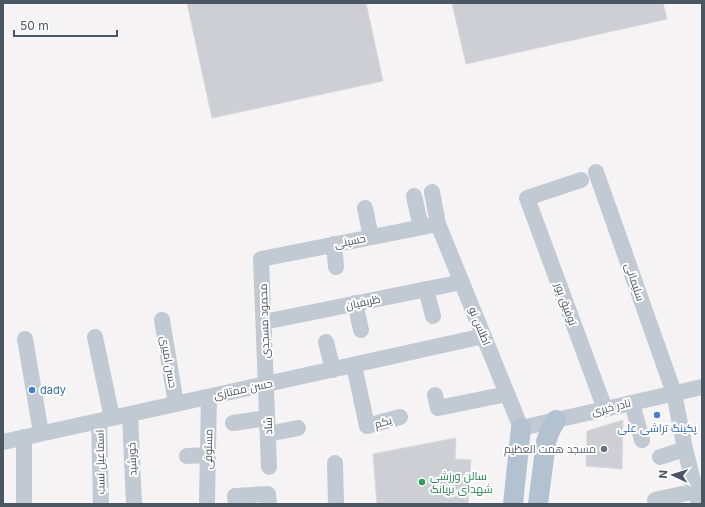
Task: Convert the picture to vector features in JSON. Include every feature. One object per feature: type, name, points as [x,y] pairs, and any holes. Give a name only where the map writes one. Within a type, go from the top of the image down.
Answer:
[{"type":"main road","points":[[538,504],[546,442],[556,420]]},
{"type":"main road","points":[[513,504],[521,428]]},
{"type":"street","name":"سلیمانی","points":[[596,172],[674,393],[685,449],[696,463],[697,497]]},
{"type":"street","name":"توفیق پور","points":[[581,180],[527,198],[605,409]]},
{"type":"street","points":[[432,192],[438,224]]},
{"type":"street","points":[[414,196],[421,227]]},
{"type":"street","points":[[366,208],[371,237]]},
{"type":"street","name":"حسینی","points":[[261,259],[438,224]]},
{"type":"street","name":"اطلس نو","points":[[438,224],[521,428]]},
{"type":"street","points":[[334,244],[336,267]]},
{"type":"street","name":"محمود مسجدی","points":[[261,259],[266,384]]},
{"type":"street","name":"ظریفیان","points":[[264,322],[462,282]]},
{"type":"street","points":[[426,289],[433,316]]},
{"type":"street","points":[[355,303],[361,330]]},
{"type":"street","name":"حسن امیری","points":[[162,320],[176,404]]},
{"type":"street","name":"حسن ممتازی","points":[[3,442],[484,336]]},
{"type":"street","name":"اسماعیل نسب","points":[[95,337],[105,419],[100,504]]},
{"type":"street","points":[[25,339],[41,433]]},
{"type":"street","points":[[326,342],[333,370]]},
{"type":"street","name":"یکم","points":[[354,365],[367,426],[400,417]]},
{"type":"street","name":"شاد","points":[[266,384],[269,467]]},
{"type":"street","name":"نادر خیری","points":[[521,428],[702,387]]},
{"type":"street","points":[[437,402],[507,394]]},
{"type":"street","name":"مستوفی","points":[[208,501],[209,397]]},
{"type":"street","points":[[632,403],[642,440]]},
{"type":"street","name":"خورشید","points":[[130,414],[134,504]]},
{"type":"street","points":[[233,423],[267,418]]},
{"type":"street","points":[[268,434],[298,428]]},
{"type":"street","points":[[24,437],[24,504]]},
{"type":"street","points":[[660,457],[685,449]]},
{"type":"street","points":[[187,456],[208,455]]},
{"type":"street","points":[[335,463],[336,504]]},
{"type":"street","points":[[236,504],[235,496],[268,494],[269,504]]},
{"type":"street","points":[[654,500],[697,497]]},
{"type":"building","points":[[187,3],[366,3],[383,81],[212,118]]},
{"type":"building","points":[[452,3],[663,3],[667,19],[466,64]]},
{"type":"building","name":"مسجد همت العظیم","points":[[623,420],[622,469],[586,466],[587,431]]},
{"type":"building","name":"سالن ورزشی شهدای بریانک","points":[[456,438],[455,459],[471,460],[468,504],[377,504],[373,454]]},
{"type":"place","name":"dady","points":[[32,390]]},
{"type":"place","name":"پکینگ تراشی علی","points":[[657,415]]},
{"type":"place","name":"مسجد همت العظیم","points":[[604,449]]},
{"type":"place","name":"سالن ورزشی شهدای بریانک","points":[[422,482]]}]
